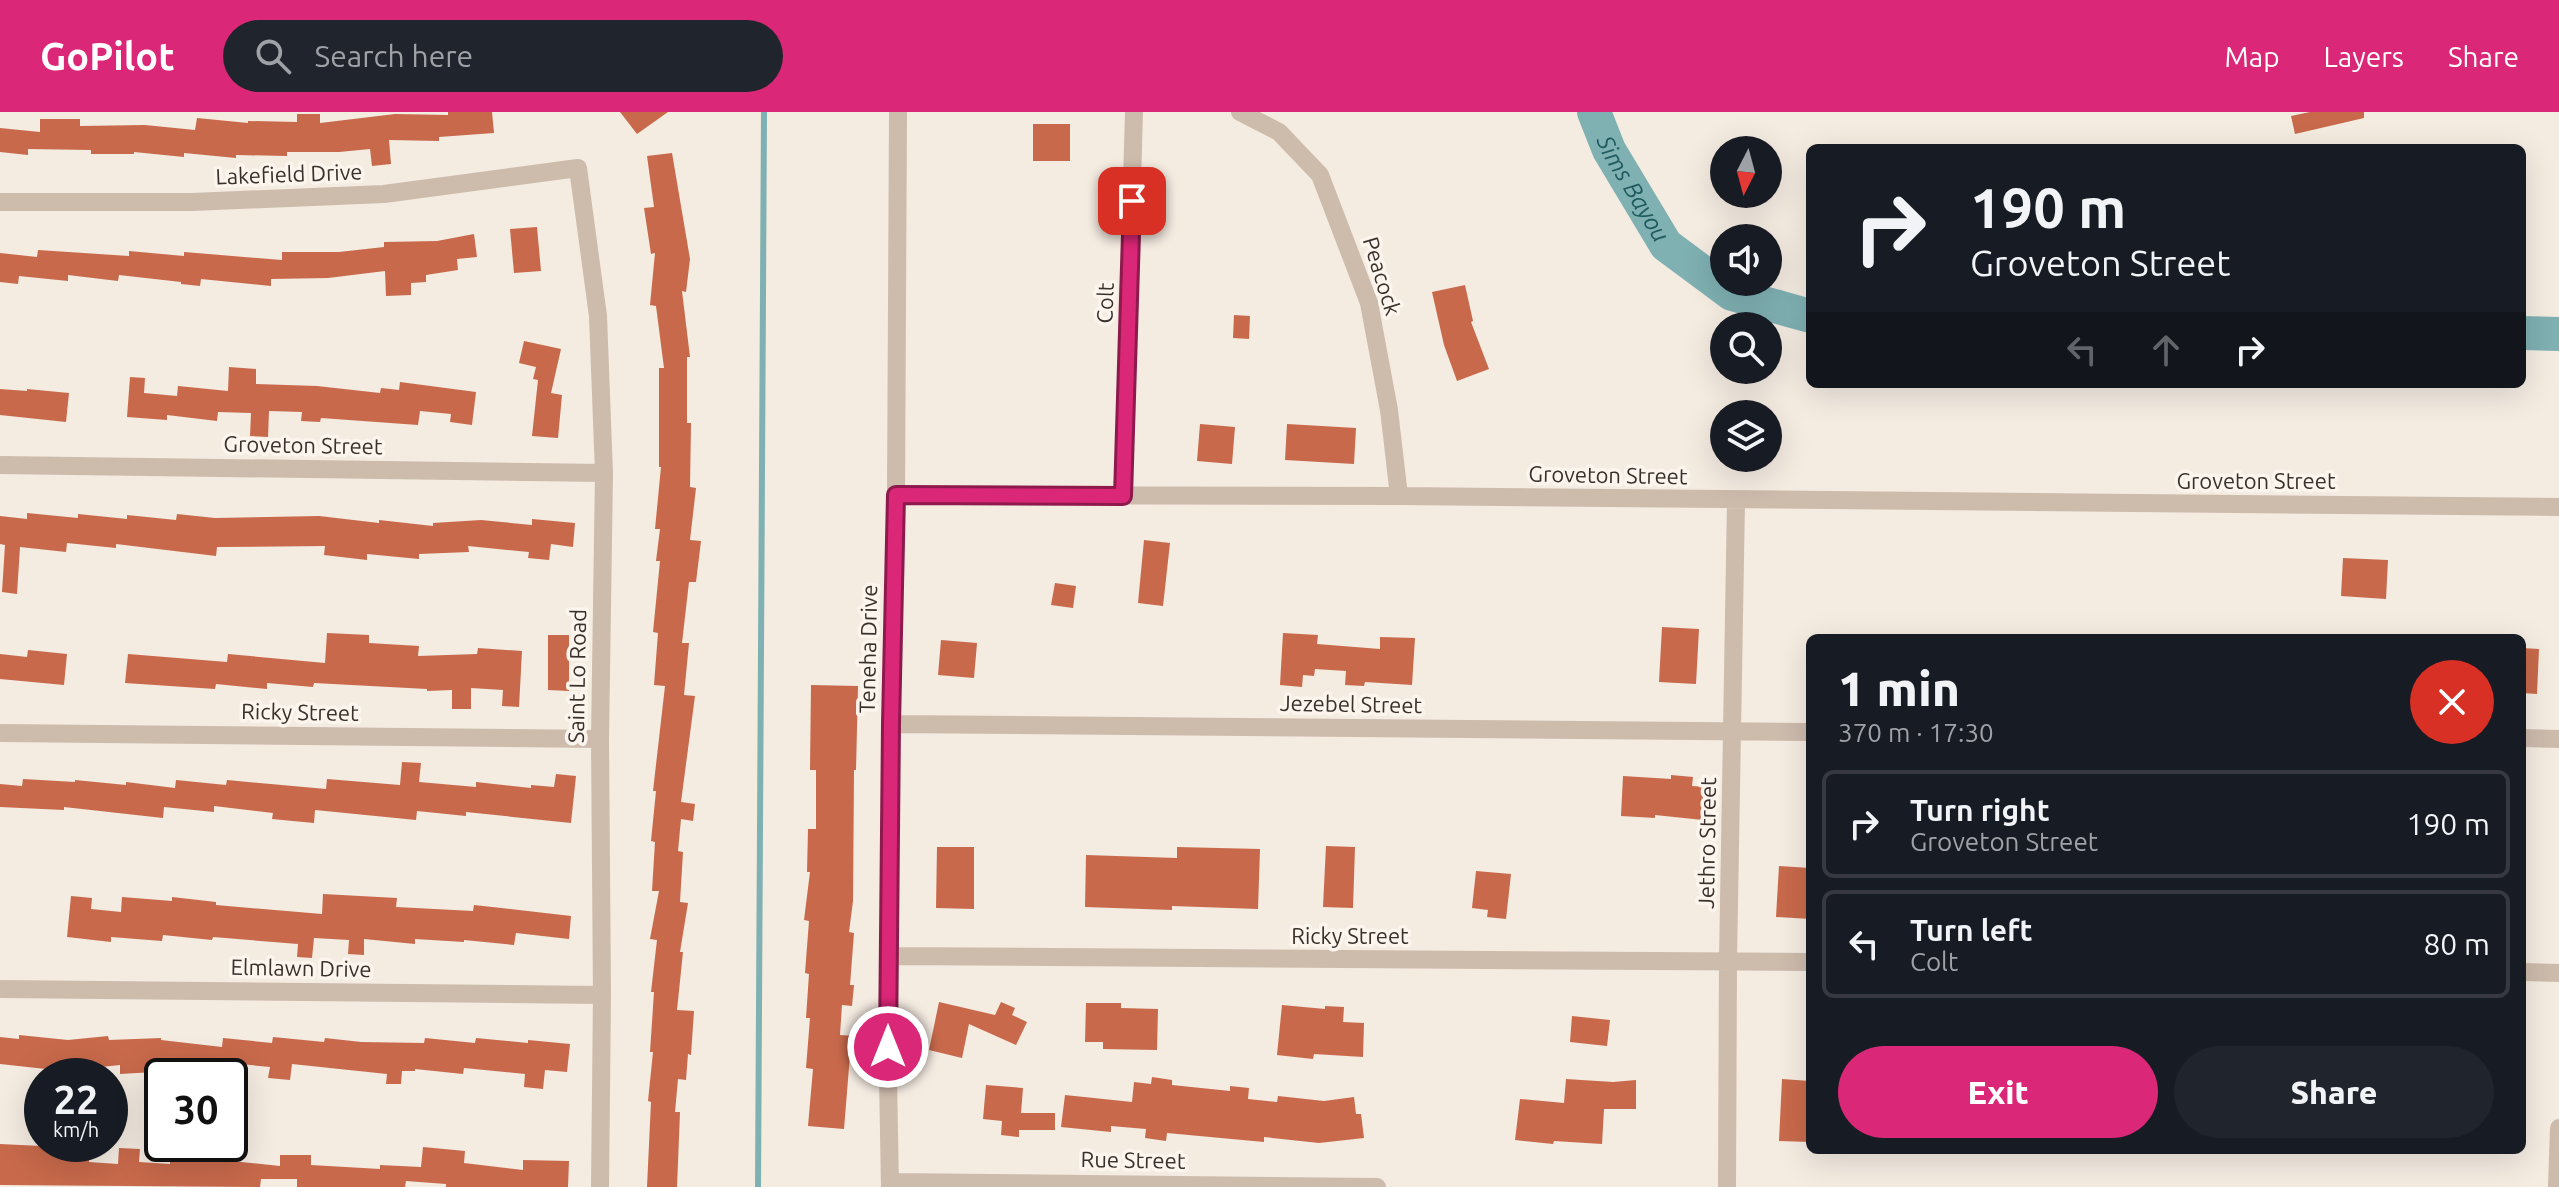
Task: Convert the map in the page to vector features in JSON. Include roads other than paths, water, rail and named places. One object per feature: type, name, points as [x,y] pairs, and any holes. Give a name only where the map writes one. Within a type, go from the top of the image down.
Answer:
[{"type":"street","name":"Teneha Drive","points":[[890,1184],[889,956],[898,112]]},
{"type":"street","name":"Colt","points":[[1123,496],[1134,112]]},
{"type":"street","name":"Peacock","points":[[1240,112],[1279,132],[1320,175],[1369,303],[1389,410],[1399,496]]},
{"type":"street","name":"Lakefield Drive","points":[[0,202],[192,202],[384,194],[578,168]]},
{"type":"street","name":"Saint Lo Road","points":[[578,168],[598,316],[604,473],[600,739],[600,1187]]},
{"type":"street","name":"Groveton Street","points":[[0,465],[604,473]]},
{"type":"street","name":"Groveton Street","points":[[896,495],[1399,496],[2559,507]]},
{"type":"street","name":"Jethro Street","points":[[1727,1187],[1736,501]]},
{"type":"street","name":"Jezebel Street","points":[[891,724],[1806,732]]},
{"type":"street","name":"Ricky Street","points":[[0,733],[600,739]]},
{"type":"street","points":[[2526,738],[2559,739]]},
{"type":"street","name":"Ricky Street","points":[[889,956],[1806,962]]},
{"type":"street","points":[[2526,972],[2559,973]]},
{"type":"street","name":"Elmlawn Drive","points":[[0,989],[602,995]]},
{"type":"street","points":[[2557,1187],[2559,1128]]},
{"type":"street","name":"Rue Street","points":[[890,1184],[1377,1187]]},
{"type":"waterway","points":[[758,1187],[764,112]]},
{"type":"waterway","name":"Sims Bayou","points":[[1594,112],[1609,150],[1666,245],[1732,294],[1806,315]]},
{"type":"waterway","name":"Sims Bayou","points":[[2526,333],[2559,334]]}]
